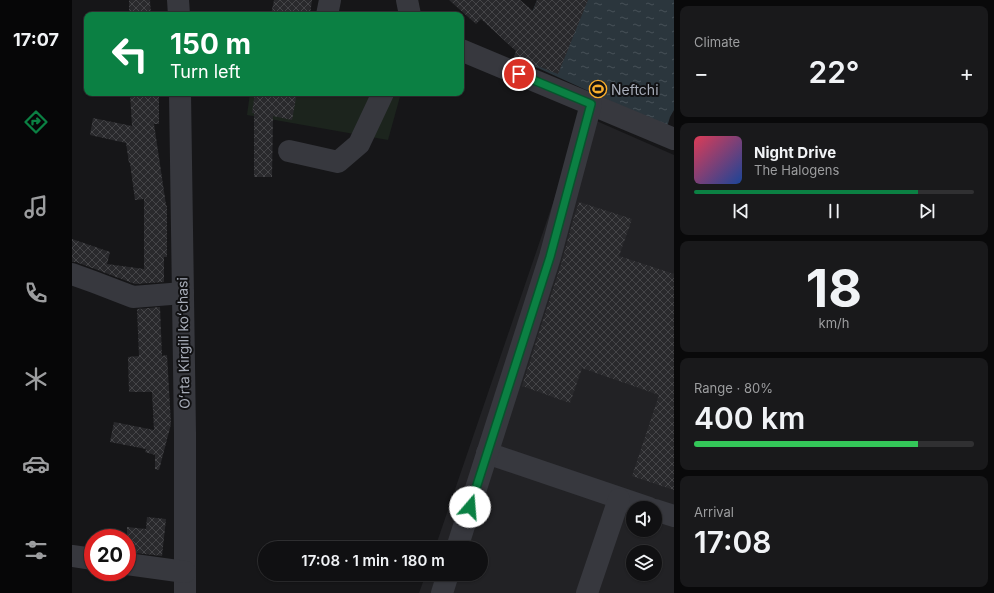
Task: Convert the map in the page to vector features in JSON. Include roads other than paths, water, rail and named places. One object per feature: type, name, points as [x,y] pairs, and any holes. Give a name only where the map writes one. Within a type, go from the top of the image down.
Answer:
[{"type":"street","points":[[178,0],[179,12]]},
{"type":"street","points":[[328,12],[330,0]]},
{"type":"street","points":[[407,0],[409,12]]},
{"type":"street","points":[[464,51],[674,139]]},
{"type":"street","name":"Oʻrta Kirgili koʻchasi","points":[[180,96],[185,433],[185,593]]},
{"type":"street","points":[[289,151],[338,162],[359,144],[382,96]]},
{"type":"street","points":[[458,541],[550,257],[591,104]]},
{"type":"street","points":[[72,274],[133,297],[183,293]]},
{"type":"street","points":[[487,453],[626,501]]},
{"type":"street","points":[[587,593],[619,499]]},
{"type":"street","points":[[662,512],[674,516]]},
{"type":"street","points":[[72,556],[84,558]]},
{"type":"street","points":[[136,565],[185,572]]},
{"type":"street","points":[[442,593],[446,581]]},
{"type":"water","points":[[537,0],[674,0],[674,110],[667,127],[514,57]]},
{"type":"place","name":"Neftchi","points":[[598,89]]}]
